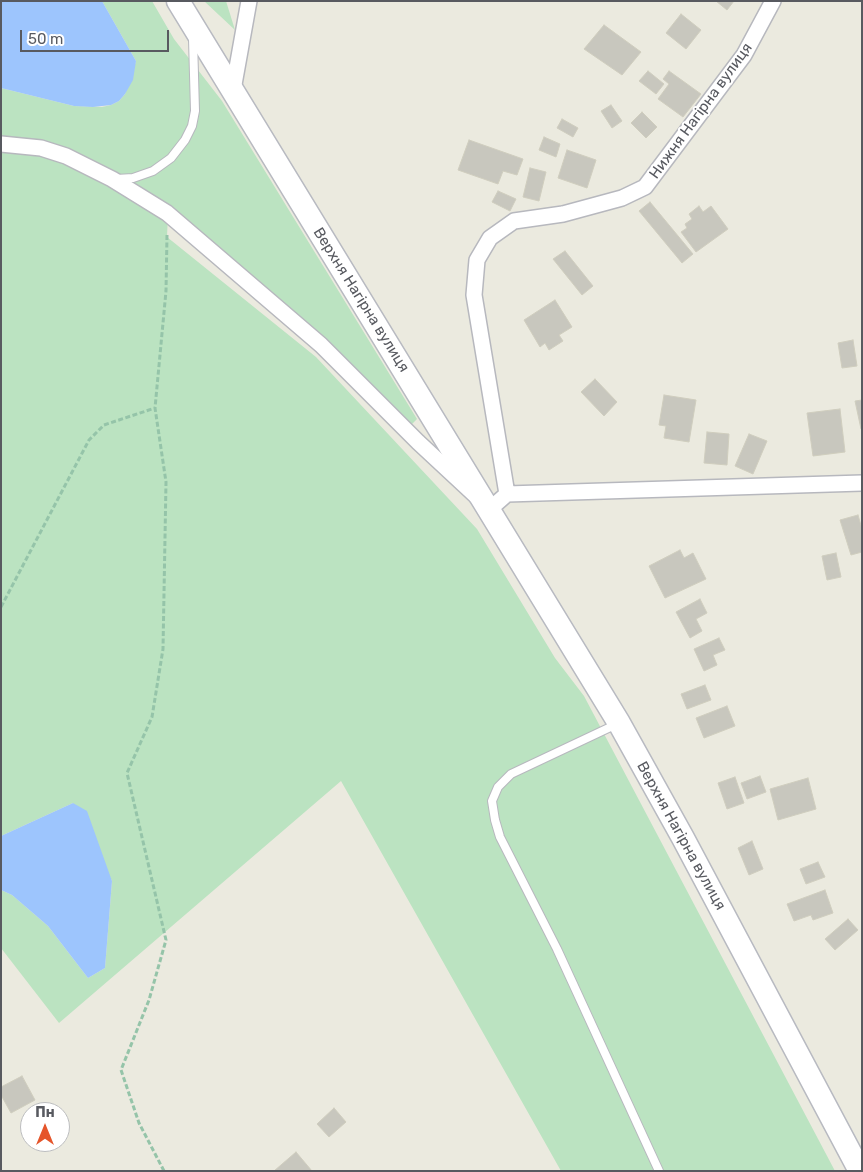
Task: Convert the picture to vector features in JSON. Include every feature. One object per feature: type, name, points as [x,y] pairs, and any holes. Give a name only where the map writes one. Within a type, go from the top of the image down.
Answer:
[{"type":"main road","name":"Верхня Нагірна вулиця","points":[[178,1],[619,723],[683,838],[860,1171]]},
{"type":"street","points":[[233,90],[249,1]]},
{"type":"street","name":"Нижня Нагірна вулиця","points":[[507,494],[474,295],[477,260],[490,238],[514,221],[563,214],[614,200],[645,187],[744,55],[773,1]]},
{"type":"street","points":[[1,144],[41,148],[66,156],[168,213],[321,345],[418,442],[490,509],[507,494],[862,483]]},
{"type":"lane","points":[[112,180],[133,178],[153,171],[171,158],[192,126],[195,111],[193,25]]},
{"type":"lane","points":[[619,723],[511,774],[498,787],[492,800],[494,820],[500,837],[557,950],[659,1171]]},
{"type":"path","points":[[164,1171],[139,1123],[121,1070],[149,1000],[166,940],[127,773],[152,717],[163,648],[166,482],[155,408],[166,292],[168,213]]},
{"type":"path","points":[[1,606],[89,440],[104,425],[155,408]]},
{"type":"green space","points":[[102,1],[152,1],[174,39],[222,101],[417,419],[411,425],[324,338],[168,214],[167,237],[316,357],[477,529],[555,658],[584,696],[835,1171],[561,1171],[341,781],[59,1023],[1,948],[1,890],[12,895],[48,926],[88,978],[105,968],[112,881],[73,803],[1,836],[1,88],[74,106],[102,107],[119,101],[125,94],[136,61]]},
{"type":"green space","points":[[204,1],[226,1],[235,30]]},
{"type":"water","points":[[1,1],[102,1],[136,61],[133,80],[125,94],[119,101],[111,105],[93,107],[74,106],[1,88]]},
{"type":"water","points":[[73,803],[87,811],[112,881],[105,968],[88,978],[48,926],[12,895],[1,890],[1,836]]},
{"type":"building","points":[[716,1],[734,1],[727,10]]},
{"type":"building","points":[[681,14],[701,30],[686,49],[666,33]]},
{"type":"building","points":[[604,25],[641,52],[622,75],[584,49]]},
{"type":"building","points":[[648,71],[664,84],[656,94],[639,81]]},
{"type":"building","points":[[669,71],[701,94],[683,117],[658,99],[669,84],[663,79]]},
{"type":"building","points":[[611,105],[622,121],[612,128],[601,111]]},
{"type":"building","points":[[642,112],[657,127],[646,138],[631,123]]},
{"type":"building","points":[[562,119],[578,128],[573,137],[557,128]]},
{"type":"building","points":[[544,137],[560,144],[556,157],[539,150]]},
{"type":"building","points":[[469,140],[523,159],[517,175],[503,171],[498,184],[458,170]]},
{"type":"building","points":[[567,150],[596,160],[587,188],[558,178]]},
{"type":"building","points":[[530,168],[546,172],[539,201],[523,197]]},
{"type":"building","points":[[498,191],[516,199],[510,211],[492,202]]},
{"type":"building","points":[[650,202],[693,254],[682,263],[639,211]]},
{"type":"building","points":[[699,206],[703,212],[711,206],[728,229],[696,252],[681,232],[687,228],[685,224],[692,219],[689,214]]},
{"type":"building","points":[[565,251],[593,286],[582,295],[553,259]]},
{"type":"building","points":[[555,300],[572,327],[559,335],[563,341],[549,350],[545,343],[540,347],[524,320]]},
{"type":"building","points":[[853,340],[857,366],[842,368],[838,343]]},
{"type":"building","points":[[595,379],[617,402],[604,416],[581,392]]},
{"type":"building","points":[[664,395],[696,400],[689,442],[664,438],[666,426],[659,425]]},
{"type":"building","points":[[862,400],[862,429],[861,429],[855,401]]},
{"type":"building","points":[[840,409],[845,452],[813,456],[807,413]]},
{"type":"building","points":[[707,432],[729,434],[727,465],[704,463]]},
{"type":"building","points":[[749,434],[767,441],[753,474],[735,466]]},
{"type":"building","points":[[858,515],[862,529],[862,552],[851,555],[840,520]]},
{"type":"building","points":[[680,550],[684,558],[693,553],[706,579],[665,598],[649,566]]},
{"type":"building","points":[[836,553],[841,577],[827,580],[822,556]]},
{"type":"building","points":[[700,599],[707,613],[696,619],[702,631],[690,638],[676,612]]},
{"type":"building","points":[[719,638],[725,650],[713,655],[717,665],[704,671],[694,649]]},
{"type":"building","points":[[705,685],[711,700],[687,709],[681,694]]},
{"type":"building","points":[[727,706],[735,726],[704,738],[696,718]]},
{"type":"building","points":[[760,776],[766,792],[747,799],[741,783]]},
{"type":"building","points":[[735,777],[744,803],[727,809],[718,783]]},
{"type":"building","points":[[808,778],[816,809],[778,820],[770,789]]},
{"type":"building","points":[[752,841],[763,869],[749,875],[738,848]]},
{"type":"building","points":[[818,862],[825,877],[806,884],[800,869]]},
{"type":"building","points":[[825,890],[833,913],[813,920],[811,915],[794,921],[787,904]]},
{"type":"building","points":[[848,919],[858,930],[835,950],[825,939]]},
{"type":"building","points":[[22,1076],[35,1100],[20,1102],[20,1108],[11,1113],[1,1095],[1,1087]]},
{"type":"building","points":[[334,1108],[346,1122],[329,1137],[317,1124]]},
{"type":"building","points":[[296,1152],[312,1171],[274,1171]]}]
